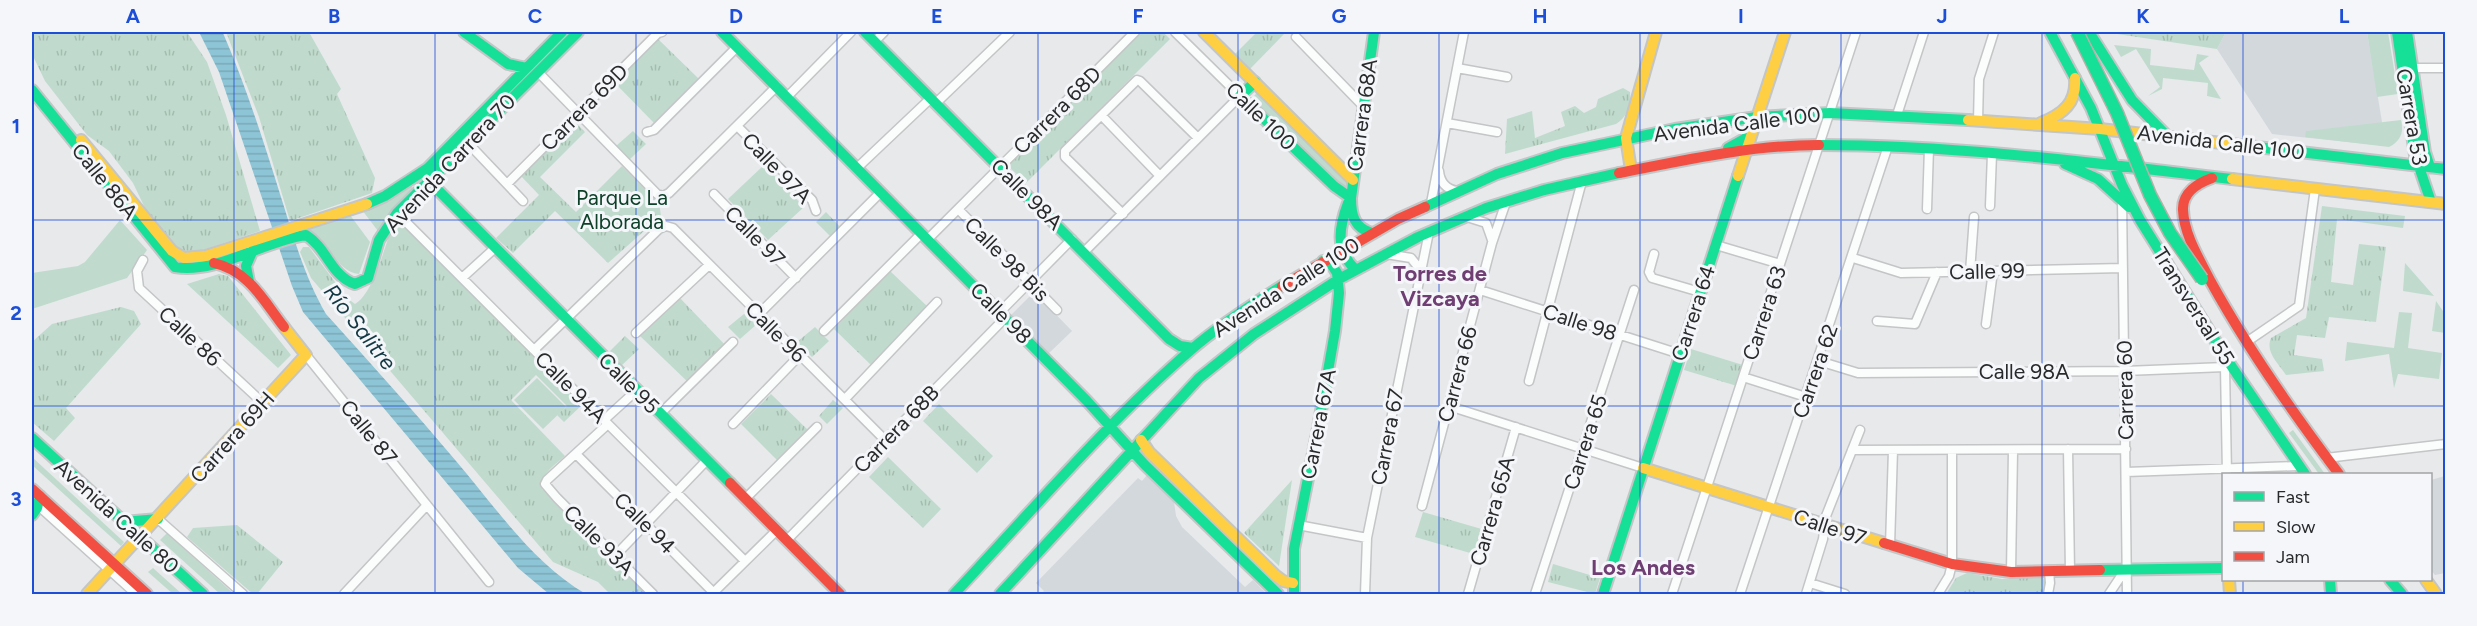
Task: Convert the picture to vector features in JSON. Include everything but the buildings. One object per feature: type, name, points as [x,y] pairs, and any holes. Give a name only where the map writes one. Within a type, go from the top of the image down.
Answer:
[{"type":"main road","points":[[464,32],[503,61],[514,67],[526,68]]},
{"type":"main road","name":"Avenida Carrera 70","points":[[296,232],[311,237],[345,281],[360,284],[368,278],[379,240],[397,213],[428,174],[510,83],[562,32]]},
{"type":"main road","name":"Avenida Carrera 70","points":[[180,263],[197,268],[356,208],[428,174],[466,141],[578,32]]},
{"type":"main road","name":"Calle 98","points":[[722,32],[1003,315],[1132,451],[1278,594]]},
{"type":"main road","name":"Calle 98A","points":[[865,32],[1169,339],[1180,346],[1193,348]]},
{"type":"main road","name":"Calle 100","points":[[1204,32],[1353,180]]},
{"type":"main road","name":"Carrera 68A","points":[[1371,233],[1361,229],[1353,221],[1351,198],[1374,32]]},
{"type":"main road","points":[[1631,170],[1626,138],[1656,32]]},
{"type":"main road","name":"Carrera 64","points":[[1603,594],[1785,32]]},
{"type":"main road","name":"Transversal 55","points":[[2050,32],[2074,74],[2100,129],[2122,185],[2140,220],[2228,366],[2301,470]]},
{"type":"main road","points":[[2078,32],[2118,113],[2155,204],[2170,233],[2202,279],[2217,292]]},
{"type":"main road","points":[[2089,32],[2118,83],[2144,115],[2166,135]]},
{"type":"main road","name":"Carrera 53","points":[[2397,32],[2431,202]]},
{"type":"main road","name":"Carrera 53","points":[[2407,32],[2425,152],[2424,166]]},
{"type":"main road","points":[[503,61],[509,71],[510,83]]},
{"type":"main road","points":[[2037,125],[2057,117],[2070,105],[2075,93],[2074,74]]},
{"type":"main road","name":"Calle 86A","points":[[32,79],[180,263]]},
{"type":"main road","points":[[1240,96],[1255,82]]},
{"type":"main road","name":"Calle 86A","points":[[32,90],[168,260],[180,263]]},
{"type":"main road","name":"Calle 100","points":[[1240,96],[1334,186],[1351,198]]},
{"type":"main road","name":"Avenida Calle 100","points":[[954,594],[1110,426],[1193,348],[1259,299],[1340,250],[1457,191],[1532,162],[1626,138],[1757,117],[1830,113],[1897,115],[2166,135],[2445,169]]},
{"type":"main road","points":[[1646,167],[1656,160],[1732,147],[1749,135],[1757,117]]},
{"type":"main road","name":"Avenida Calle 100","points":[[1000,594],[1199,378],[1224,357],[1298,303],[1355,269],[1429,232],[1506,201],[1646,167],[1748,149],[1819,145],[1929,148],[2114,165],[2445,204]]},
{"type":"main road","points":[[2038,158],[2067,165],[2091,175],[2107,185],[2140,220]]},
{"type":"main road","name":"Calle 95","points":[[428,174],[495,248],[840,594]]},
{"type":"main road","name":"Transversal 55","points":[[2216,177],[2199,183],[2188,193],[2185,201],[2183,212],[2194,250],[2248,342],[2338,473]]},
{"type":"main road","name":"Carrera 68A","points":[[1340,250],[1342,221],[1351,198]]},
{"type":"main road","points":[[240,272],[238,264],[255,245]]},
{"type":"main road","points":[[249,283],[246,266],[255,245]]},
{"type":"main road","name":"Avenida Carrera 70","points":[[180,263],[255,245]]},
{"type":"main road","points":[[1340,250],[1346,261],[1355,269]]},
{"type":"main road","points":[[1323,261],[1334,267],[1338,279]]},
{"type":"main road","points":[[210,263],[224,265],[240,272]]},
{"type":"main road","name":"Calle 87","points":[[240,272],[306,355]]},
{"type":"main road","name":"Carrera 67A","points":[[1294,589],[1294,549],[1335,331],[1338,279]]},
{"type":"main road","name":"Carrera 69H","points":[[87,594],[306,355]]},
{"type":"main road","name":"Avenida Calle 80","points":[[32,438],[203,594]]},
{"type":"main road","points":[[1141,440],[1149,452],[1275,575],[1294,589]]},
{"type":"main road","name":"Calle 97","points":[[1643,468],[1952,564],[2011,572],[2222,568]]},
{"type":"main road","name":"Avenida Calle 80","points":[[34,501],[147,594]]},
{"type":"main road","points":[[123,522],[158,519]]},
{"type":"main road","points":[[2392,581],[2402,594]]},
{"type":"main road","points":[[2427,581],[2436,594]]},
{"type":"street","name":"Carrera 69D","points":[[507,184],[658,33],[662,32]]},
{"type":"street","points":[[787,97],[851,32]]},
{"type":"street","points":[[875,41],[884,32]]},
{"type":"street","points":[[857,168],[1010,32]]},
{"type":"street","name":"Carrera 68D","points":[[824,332],[925,236],[958,209],[1135,32]]},
{"type":"street","name":"Calle 100","points":[[1175,32],[1240,96]]},
{"type":"street","points":[[1431,203],[1464,32]]},
{"type":"street","name":"Carrera 63","points":[[1672,594],[1856,32]]},
{"type":"street","points":[[1897,115],[1924,32]]},
{"type":"street","points":[[1978,121],[1979,79],[1994,32]]},
{"type":"street","points":[[1296,37],[1364,106]]},
{"type":"street","points":[[647,132],[654,130],[737,47]]},
{"type":"street","points":[[2413,68],[2445,68]]},
{"type":"street","points":[[1457,69],[1507,77]]},
{"type":"street","points":[[538,72],[657,194],[663,196],[669,194],[777,86]]},
{"type":"street","points":[[1123,214],[1065,157],[1065,151],[1135,81],[1140,81],[1198,138]]},
{"type":"street","points":[[1084,252],[1240,96]]},
{"type":"street","points":[[1102,116],[1160,176]]},
{"type":"street","points":[[1447,123],[1497,132]]},
{"type":"street","name":"Calle 97A","points":[[737,126],[812,200],[816,210]]},
{"type":"street","points":[[466,141],[523,201]]},
{"type":"street","name":"Carrera 62","points":[[1740,594],[1819,361],[1888,146]]},
{"type":"street","points":[[1927,209],[1929,148]]},
{"type":"street","points":[[1990,206],[1992,154]]},
{"type":"street","points":[[1439,168],[1442,183],[1449,189],[1457,191]]},
{"type":"street","points":[[1529,381],[1582,181]]},
{"type":"street","name":"Carrera 60","points":[[2122,185],[2127,594]]},
{"type":"street","points":[[2248,342],[2299,306],[2314,189]]},
{"type":"street","points":[[759,314],[881,192]]},
{"type":"street","name":"Calle 97","points":[[714,194],[796,278]]},
{"type":"street","name":"Carrera 66","points":[[1422,506],[1492,243],[1506,201]]},
{"type":"street","name":"Calle 98 Bis","points":[[958,209],[1057,310]]},
{"type":"street","name":"Calle 94A","points":[[397,213],[745,561]]},
{"type":"street","points":[[1464,217],[1486,223],[1490,228],[1492,243]]},
{"type":"street","points":[[1970,272],[1974,218]]},
{"type":"street","name":"Calle 96","points":[[566,319],[659,229],[666,226],[673,228],[885,440]]},
{"type":"street","name":"Carrera 67","points":[[1365,594],[1367,538],[1429,232]]},
{"type":"street","name":"Carrera 68B","points":[[787,540],[885,440],[1072,239]]},
{"type":"street","points":[[1716,244],[1780,264]]},
{"type":"street","points":[[462,278],[495,248]]},
{"type":"street","points":[[1384,254],[1412,258],[1419,268],[1419,280]]},
{"type":"street","points":[[1654,254],[1649,272],[1652,278],[1700,292]]},
{"type":"street","name":"Calle 99","points":[[1853,258],[1897,273],[2122,268]]},
{"type":"street","name":"Calle 86","points":[[143,260],[137,271],[140,288],[263,403]]},
{"type":"street","points":[[636,333],[709,264]]},
{"type":"street","points":[[1986,324],[1993,271]]},
{"type":"street","points":[[1877,321],[1911,324],[1917,322],[1937,272]]},
{"type":"street","name":"Calle 98","points":[[1480,290],[1680,354]]},
{"type":"street","name":"Carrera 65","points":[[1535,594],[1634,290]]},
{"type":"street","points":[[845,399],[937,302]]},
{"type":"street","points":[[534,350],[566,319]]},
{"type":"street","points":[[660,414],[733,342]]},
{"type":"street","name":"Calle 87","points":[[306,355],[489,582]]},
{"type":"street","points":[[733,424],[800,355]]},
{"type":"street","name":"Calle 98A","points":[[1819,361],[1858,373],[2125,371],[2228,366]]},
{"type":"street","points":[[2227,471],[2228,366]]},
{"type":"street","points":[[1743,377],[1806,397]]},
{"type":"street","points":[[576,454],[637,390]]},
{"type":"street","name":"Calle 97","points":[[1449,406],[1643,468]]},
{"type":"street","points":[[746,498],[817,427]]},
{"type":"street","name":"Carrera 65A","points":[[1468,594],[1516,427]]},
{"type":"street","points":[[1806,594],[1823,539],[1824,525],[1860,430]]},
{"type":"street","points":[[2326,458],[2445,444]]},
{"type":"street","points":[[2068,449],[2070,571]]},
{"type":"street","points":[[1852,450],[2126,449]]},
{"type":"street","points":[[1890,546],[1893,450]]},
{"type":"street","points":[[1938,594],[1949,576],[1952,564],[1952,450]]},
{"type":"street","points":[[2011,572],[2013,451]]},
{"type":"street","name":"Calle 93A","points":[[576,454],[545,484],[556,498],[653,594]]},
{"type":"street","name":"Calle 94","points":[[576,454],[713,594]]},
{"type":"street","points":[[615,556],[707,460]]},
{"type":"street","points":[[2126,472],[2301,470]]},
{"type":"street","points":[[344,594],[427,505]]},
{"type":"street","points":[[158,519],[243,594]]},
{"type":"street","points":[[1298,525],[1367,538]]},
{"type":"street","points":[[713,594],[777,530]]},
{"type":"street","points":[[112,567],[136,594]]},
{"type":"street","points":[[2109,594],[2126,570]]},
{"type":"street","points":[[2048,594],[2049,571]]},
{"type":"street","points":[[1810,583],[1845,594]]},
{"type":"shaded area","points":[[2226,32],[2367,32],[2386,146],[2272,134],[2217,49]]},
{"type":"shaded area","points":[[1034,292],[1072,331],[1047,355],[1009,317]]},
{"type":"shaded area","points":[[1147,475],[1174,502],[1176,516],[1182,527],[1245,587],[1253,580],[1267,594],[1041,594],[1044,591],[1036,583],[1138,478],[1142,481]]},
{"type":"shaded area","points":[[2445,476],[2445,573],[2435,575],[2432,571],[2432,480]]},
{"type":"green space","points":[[32,32],[187,32],[207,62],[226,115],[260,231],[191,254],[175,247],[145,208],[133,183],[109,151],[87,135],[45,81],[32,54]]},
{"type":"green space","points":[[226,32],[309,32],[341,89],[337,94],[375,178],[372,193],[290,221],[259,117]]},
{"type":"green space","points":[[1138,32],[1163,32],[1170,39],[1026,183],[1006,164]]},
{"type":"green space","points":[[1257,32],[1286,32],[1249,70],[1234,55]]},
{"type":"green space","points":[[2104,32],[2226,32],[2217,49]]},
{"type":"green space","points":[[2367,32],[2388,32],[2398,94],[2377,97]]},
{"type":"green space","points":[[657,38],[699,79],[654,123],[613,81]]},
{"type":"green space","points":[[2114,45],[2151,49],[2150,65],[2194,70],[2197,54],[2209,56],[2199,63],[2221,99],[2207,96],[2208,83],[2163,78],[2162,89],[2148,96],[2160,87],[2136,49],[2121,57]]},
{"type":"green space","points":[[1623,88],[1630,92],[1630,101],[1626,114],[1616,124],[1505,154],[1507,119],[1532,111],[1535,138],[1565,126],[1561,112],[1575,106],[1584,113],[1596,107],[1598,99]]},
{"type":"green space","points":[[1258,91],[1348,182],[1342,189],[1252,99]]},
{"type":"green space","points":[[2401,120],[2401,136],[2389,147],[2305,137],[2306,131]]},
{"type":"green space","name":"Parque La Alborada","points":[[576,123],[585,132],[540,177],[576,212],[622,166],[659,202],[661,216],[608,263],[555,211],[513,253],[496,238],[539,195],[520,175]]},
{"type":"green space","points":[[633,131],[646,144],[629,160],[616,146]]},
{"type":"green space","points":[[764,165],[804,207],[768,240],[728,199]]},
{"type":"green space","points":[[410,185],[414,189],[394,207],[378,231],[362,210]]},
{"type":"green space","points":[[2322,206],[2405,216],[2403,228],[2337,219],[2331,282],[2353,285],[2359,244],[2386,247],[2376,322],[2329,317],[2325,338],[2297,335],[2294,355],[2322,359],[2324,371],[2286,375],[2271,353],[2271,338],[2306,318]]},
{"type":"green space","points":[[826,212],[842,229],[832,238],[816,222]]},
{"type":"green space","points":[[350,215],[370,242],[359,274],[350,272],[342,266],[318,237],[302,230]]},
{"type":"green space","points":[[120,220],[147,250],[127,278],[32,309],[32,273],[78,266],[85,262]]},
{"type":"green space","points":[[401,221],[582,405],[564,422],[557,415],[567,406],[536,375],[511,400],[565,456],[546,474],[542,489],[656,594],[610,594],[598,582],[553,562],[311,278],[300,252],[303,247],[309,247],[347,298],[355,304],[373,280],[392,227]]},
{"type":"green space","points":[[2405,263],[2434,296],[2403,291]]},
{"type":"green space","points":[[890,271],[928,307],[871,365],[834,329]]},
{"type":"green space","points":[[219,274],[228,276],[291,355],[278,368],[187,284]]},
{"type":"green space","points":[[679,297],[727,347],[690,384],[640,336]]},
{"type":"green space","points":[[2436,301],[2445,314],[2445,333],[2432,331]]},
{"type":"green space","points":[[121,307],[134,311],[141,324],[66,408],[75,418],[54,441],[32,422],[32,342],[52,324]]},
{"type":"green space","points":[[2399,312],[2412,313],[2408,348],[2442,353],[2439,379],[2398,374],[2394,388],[2389,354],[2345,361],[2347,342],[2394,348]]},
{"type":"green space","points":[[744,314],[757,324],[740,339],[728,327]]},
{"type":"green space","points":[[815,327],[829,341],[812,357],[797,342]]},
{"type":"green space","points":[[625,336],[639,349],[621,366],[609,352]]},
{"type":"green space","points":[[1691,349],[1743,365],[1737,386],[1684,370]]},
{"type":"green space","points":[[537,378],[566,407],[543,429],[514,400]]},
{"type":"green space","points":[[771,394],[808,430],[777,460],[741,424]]},
{"type":"green space","points":[[833,400],[843,408],[827,424],[819,416]]},
{"type":"green space","points":[[939,404],[993,456],[977,473],[923,421]]},
{"type":"green space","points":[[2293,430],[2324,473],[2318,473],[2289,433]]},
{"type":"green space","points":[[32,457],[124,542],[121,546],[32,465]]},
{"type":"green space","points":[[888,457],[941,509],[923,528],[869,477]]},
{"type":"green space","points":[[1292,480],[1279,566],[1244,533]]},
{"type":"green space","points":[[1423,512],[1485,530],[1477,555],[1415,537]]},
{"type":"green space","points":[[237,525],[283,562],[257,594],[253,594],[187,537],[193,528]]},
{"type":"green space","points":[[167,533],[234,594],[220,594],[160,540]]},
{"type":"green space","points":[[1553,564],[1600,578],[1595,594],[1548,582]]},
{"type":"green space","points":[[153,568],[182,594],[173,594],[148,572]]},
{"type":"green space","points":[[1967,573],[2002,579],[2042,577],[2047,583],[2045,594],[1946,594],[1956,578]]},
{"type":"water","points":[[199,32],[223,33],[254,113],[300,255],[311,285],[326,314],[456,461],[516,534],[549,567],[586,594],[549,594],[518,568],[303,312],[219,72]]},
{"type":"traffic: fast","points":[[464,32],[508,64],[526,68]]},
{"type":"traffic: fast","points":[[367,204],[385,196],[428,168],[562,32]]},
{"type":"traffic: fast","points":[[32,90],[175,267],[191,268],[224,262],[290,238],[306,235],[319,247],[340,275],[355,284],[368,278],[379,240],[397,213],[578,32]]},
{"type":"traffic: fast","points":[[722,32],[1087,401],[1145,465],[1278,594]]},
{"type":"traffic: fast","points":[[865,32],[1169,339],[1180,346],[1193,348]]},
{"type":"traffic: fast","points":[[1372,233],[1357,224],[1351,198],[1374,32]]},
{"type":"traffic: fast","points":[[2050,32],[2091,108],[2122,185],[2140,220],[2230,364],[2304,473]]},
{"type":"traffic: fast","points":[[2077,32],[2117,113],[2150,195],[2170,233],[2202,279]]},
{"type":"traffic: fast","points":[[2089,32],[2132,100],[2166,135]]},
{"type":"traffic: fast","points":[[2397,32],[2415,155],[2431,202]]},
{"type":"traffic: fast","points":[[2407,32],[2425,152],[2430,167]]},
{"type":"traffic: fast","points":[[1255,82],[1240,96],[1334,186],[1351,198]]},
{"type":"traffic: fast","points":[[1425,207],[1497,174],[1562,153],[1675,129],[1757,117],[1830,113],[1968,120]]},
{"type":"traffic: fast","points":[[1728,148],[1746,138],[1757,117]]},
{"type":"traffic: fast","points":[[1819,145],[1974,152],[2078,161],[2232,179]]},
{"type":"traffic: fast","points":[[2248,146],[2446,169]]},
{"type":"traffic: fast","points":[[2065,164],[2098,179],[2129,207]]},
{"type":"traffic: fast","points":[[1000,594],[1199,378],[1254,334],[1339,279],[1418,237],[1486,208],[1544,190],[1619,173]]},
{"type":"traffic: fast","points":[[427,174],[432,184],[730,483]]},
{"type":"traffic: fast","points":[[1603,594],[1738,176]]},
{"type":"traffic: fast","points":[[1348,203],[1342,221],[1341,238],[1344,254],[1355,269]]},
{"type":"traffic: fast","points":[[249,282],[246,266],[253,250]]},
{"type":"traffic: fast","points":[[1294,594],[1294,549],[1318,428],[1335,331],[1339,293],[1337,273],[1332,265],[1323,261]]},
{"type":"traffic: fast","points":[[954,594],[1070,468],[1161,377],[1214,332],[1282,286]]},
{"type":"traffic: fast","points":[[32,438],[203,594]]},
{"type":"traffic: fast","points":[[32,515],[37,508],[40,496]]},
{"type":"traffic: fast","points":[[124,522],[158,519]]},
{"type":"traffic: fast","points":[[2100,570],[2222,568]]},
{"type":"traffic: fast","points":[[2330,581],[2331,594]]},
{"type":"traffic: fast","points":[[2391,581],[2402,594]]},
{"type":"traffic: slow","points":[[1204,32],[1353,180]]},
{"type":"traffic: slow","points":[[1631,170],[1626,138],[1656,32]]},
{"type":"traffic: slow","points":[[1738,176],[1785,32]]},
{"type":"traffic: slow","points":[[2041,123],[2056,116],[2071,101],[2075,78]]},
{"type":"traffic: slow","points":[[1968,120],[2100,129],[2248,146]]},
{"type":"traffic: slow","points":[[81,140],[172,251],[184,258],[206,256],[367,204]]},
{"type":"traffic: slow","points":[[2232,179],[2446,204]]},
{"type":"traffic: slow","points":[[87,594],[306,355],[284,327]]},
{"type":"traffic: slow","points":[[1141,440],[1149,452],[1275,575],[1283,581],[1293,583]]},
{"type":"traffic: slow","points":[[1643,468],[1884,543]]},
{"type":"traffic: slow","points":[[2229,581],[2230,594]]},
{"type":"traffic: slow","points":[[2427,581],[2436,594]]},
{"type":"traffic: jam","points":[[1619,173],[1744,150],[1819,145]]},
{"type":"traffic: jam","points":[[2212,178],[2192,190],[2183,204],[2186,229],[2193,247],[2225,307],[2256,356],[2338,473]]},
{"type":"traffic: jam","points":[[1282,286],[1398,219],[1425,207]]},
{"type":"traffic: jam","points":[[214,263],[226,267],[246,280],[284,327]]},
{"type":"traffic: jam","points":[[730,483],[840,594]]},
{"type":"traffic: jam","points":[[32,489],[147,594]]},
{"type":"traffic: jam","points":[[1884,543],[1952,564],[2011,572],[2100,570]]},
{"type":"district","name":"Torres de Vizcaya","points":[[1440,286]]},
{"type":"district","name":"Los Andes","points":[[1643,567]]},
{"type":"water label","name":"Río Salitre","points":[[360,327]]}]
